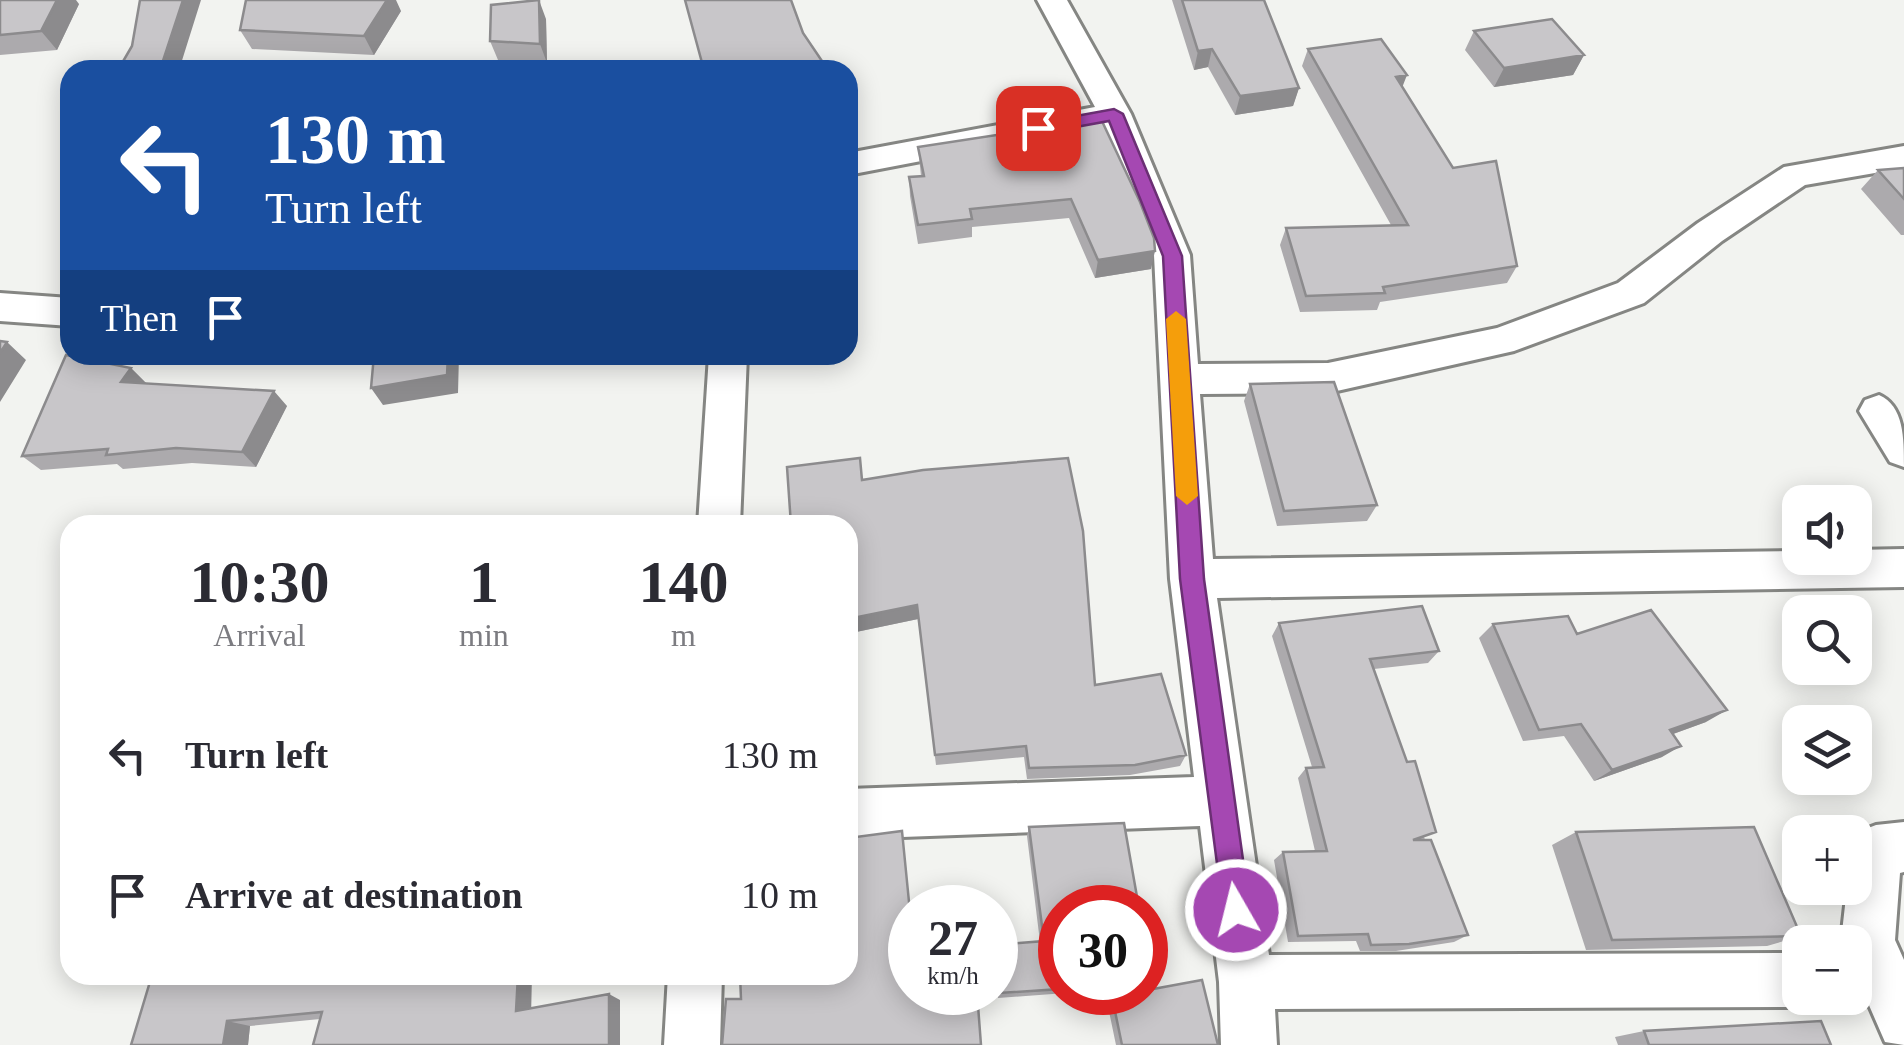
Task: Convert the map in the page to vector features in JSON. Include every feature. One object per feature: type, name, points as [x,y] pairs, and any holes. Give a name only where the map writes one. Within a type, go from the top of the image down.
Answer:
[{"type":"street","points":[[1052,0],[1114,114],[1172,256],[1192,579],[1246,982],[1250,1045]]},
{"type":"street","points":[[858,162],[1114,114]]},
{"type":"street","points":[[1180,379],[1328,378],[1500,340],[1632,292],[1710,232],[1796,176],[1904,157]]},
{"type":"street","points":[[0,308],[60,311]]},
{"type":"street","points":[[719,515],[727,365]]},
{"type":"street","points":[[1879,411],[1904,450]]},
{"type":"street","points":[[1192,579],[1904,568]]},
{"type":"street","points":[[858,814],[1222,801]]},
{"type":"street","points":[[1881,994],[1868,942],[1876,850],[1904,847]]},
{"type":"street","points":[[1246,982],[1782,980]]},
{"type":"street","points":[[692,1045],[695,985]]},
{"type":"building","points":[[0,0],[57,0],[41,31],[0,35]]},
{"type":"building","points":[[140,0],[183,0],[163,60],[124,60],[132,46]]},
{"type":"building","points":[[246,0],[387,0],[364,36],[240,30]]},
{"type":"building","points":[[539,0],[540,44],[490,41],[491,5]]},
{"type":"building","points":[[685,0],[791,0],[803,33],[821,60],[701,60]]},
{"type":"building","points":[[1182,0],[1264,0],[1299,88],[1240,96],[1212,49],[1198,51]]},
{"type":"building","points":[[1552,19],[1584,55],[1504,68],[1474,31]]},
{"type":"building","points":[[1381,39],[1407,75],[1396,77],[1453,168],[1496,161],[1517,266],[1383,287],[1385,293],[1306,296],[1286,228],[1408,225],[1308,49]]},
{"type":"building","points":[[1101,119],[1140,202],[1155,251],[1098,260],[1071,199],[970,209],[972,219],[918,225],[909,177],[924,176],[918,147]]},
{"type":"building","points":[[1904,168],[1904,199],[1878,170]]},
{"type":"building","points":[[62,365],[131,368],[121,382],[274,391],[242,452],[176,448],[106,455],[108,449],[22,456]]},
{"type":"building","points":[[373,365],[448,365],[447,375],[371,388]]},
{"type":"building","points":[[1334,382],[1377,505],[1284,511],[1250,384]]},
{"type":"building","points":[[860,458],[862,480],[923,470],[1068,458],[1083,531],[1095,685],[1161,674],[1186,755],[1135,765],[1029,768],[1026,746],[935,755],[917,605],[858,617],[858,515],[790,515],[787,467]]},
{"type":"building","points":[[1422,606],[1439,651],[1370,659],[1407,762],[1415,761],[1436,832],[1413,840],[1431,840],[1468,935],[1371,945],[1368,934],[1298,936],[1283,852],[1327,851],[1306,768],[1324,767],[1279,623]]},
{"type":"building","points":[[1651,610],[1727,710],[1670,730],[1681,746],[1612,770],[1581,724],[1539,730],[1493,624],[1568,616],[1577,634]]},
{"type":"building","points":[[1124,823],[1135,885],[1038,885],[1038,895],[1029,827]]},
{"type":"building","points":[[1754,827],[1782,892],[1782,905],[1788,905],[1796,925],[1782,925],[1782,936],[1612,940],[1576,832]]},
{"type":"building","points":[[902,831],[907,885],[888,885],[888,1015],[979,1015],[981,1045],[722,1045],[726,999],[741,999],[740,985],[858,985],[858,837]]},
{"type":"building","points":[[1038,941],[1038,990],[1018,992],[1018,943]]},
{"type":"building","points":[[1202,980],[1218,1045],[1122,1045],[1116,1015],[1168,1015],[1168,986]]},
{"type":"building","points":[[149,985],[517,985],[516,1011],[609,994],[609,1045],[313,1045],[322,1012],[227,1021],[223,1045],[131,1045]]},
{"type":"building","points":[[1821,1021],[1831,1045],[1649,1045],[1644,1031]]},
{"type":"slow traffic","points":[[1176,319],[1187,496]]},
{"type":"route","points":[[1038,128],[1114,114],[1172,256],[1192,579],[1236,910]]}]
